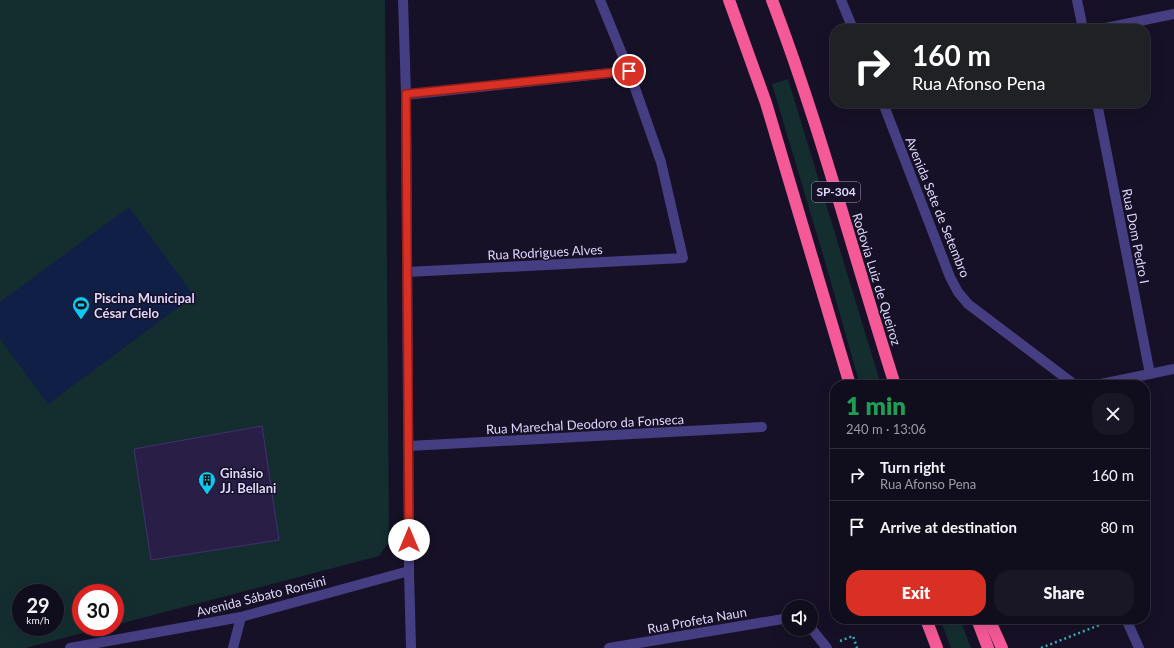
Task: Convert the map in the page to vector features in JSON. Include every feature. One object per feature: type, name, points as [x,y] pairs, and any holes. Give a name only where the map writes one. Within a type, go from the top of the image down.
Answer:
[{"type":"highway","name":"SP-304","points":[[729,0],[766,102],[849,380]]},
{"type":"highway","name":"Rodovia Luiz de Queiroz","points":[[772,0],[826,158],[893,380]]},
{"type":"highway","points":[[927,624],[935,648]]},
{"type":"highway","points":[[979,624],[988,648]]},
{"type":"highway","points":[[991,624],[1002,648]]},
{"type":"street","points":[[404,0],[411,648]]},
{"type":"street","points":[[406,94],[629,71],[600,0]]},
{"type":"street","points":[[842,0],[851,24]]},
{"type":"street","points":[[1077,0],[1082,24]]},
{"type":"street","points":[[1125,24],[1174,14]]},
{"type":"street","name":"Rua Rodrigues Alves","points":[[407,272],[683,258],[661,162],[629,71]]},
{"type":"street","name":"Avenida Sete de Setembro","points":[[885,108],[950,277],[958,292],[968,304],[1068,380]]},
{"type":"street","name":"Rua Dom Pedro I","points":[[1098,108],[1150,374]]},
{"type":"street","points":[[1121,380],[1174,369]]},
{"type":"street","name":"Rua Marechal Deodoro da Fonseca","points":[[409,446],[762,427]]},
{"type":"street","name":"Avenida Sábato Ronsini","points":[[70,648],[241,617],[409,571]]},
{"type":"street","points":[[233,648],[241,617]]},
{"type":"street","name":"Rua Profeta Naun","points":[[611,648],[782,619]]},
{"type":"street","points":[[1128,624],[1139,648]]},
{"type":"street","points":[[817,636],[827,648]]},
{"type":"path","points":[[1040,648],[1100,624]]},
{"type":"path","points":[[853,636],[858,648]]},
{"type":"green space","points":[[0,0],[385,0],[389,542],[379,556],[124,623],[124,584],[72,584],[72,636],[25,648],[0,648]]},
{"type":"green space","points":[[788,79],[879,380],[859,380],[772,84]]},
{"type":"green space","points":[[942,624],[962,624],[971,648],[951,648]]},
{"type":"water","name":"Piscina Municipal César Cielo","points":[[129,207],[194,296],[48,404],[0,339],[0,302]]},
{"type":"building","name":"Ginásio JJ. Bellani","points":[[262,426],[279,540],[151,560],[134,449]]},
{"type":"place","name":"Piscina Municipal César Cielo","points":[[81,320]]},
{"type":"place","name":"Ginásio JJ. Bellani","points":[[207,495]]},
{"type":"route","points":[[409,540],[406,94],[629,71]]}]
